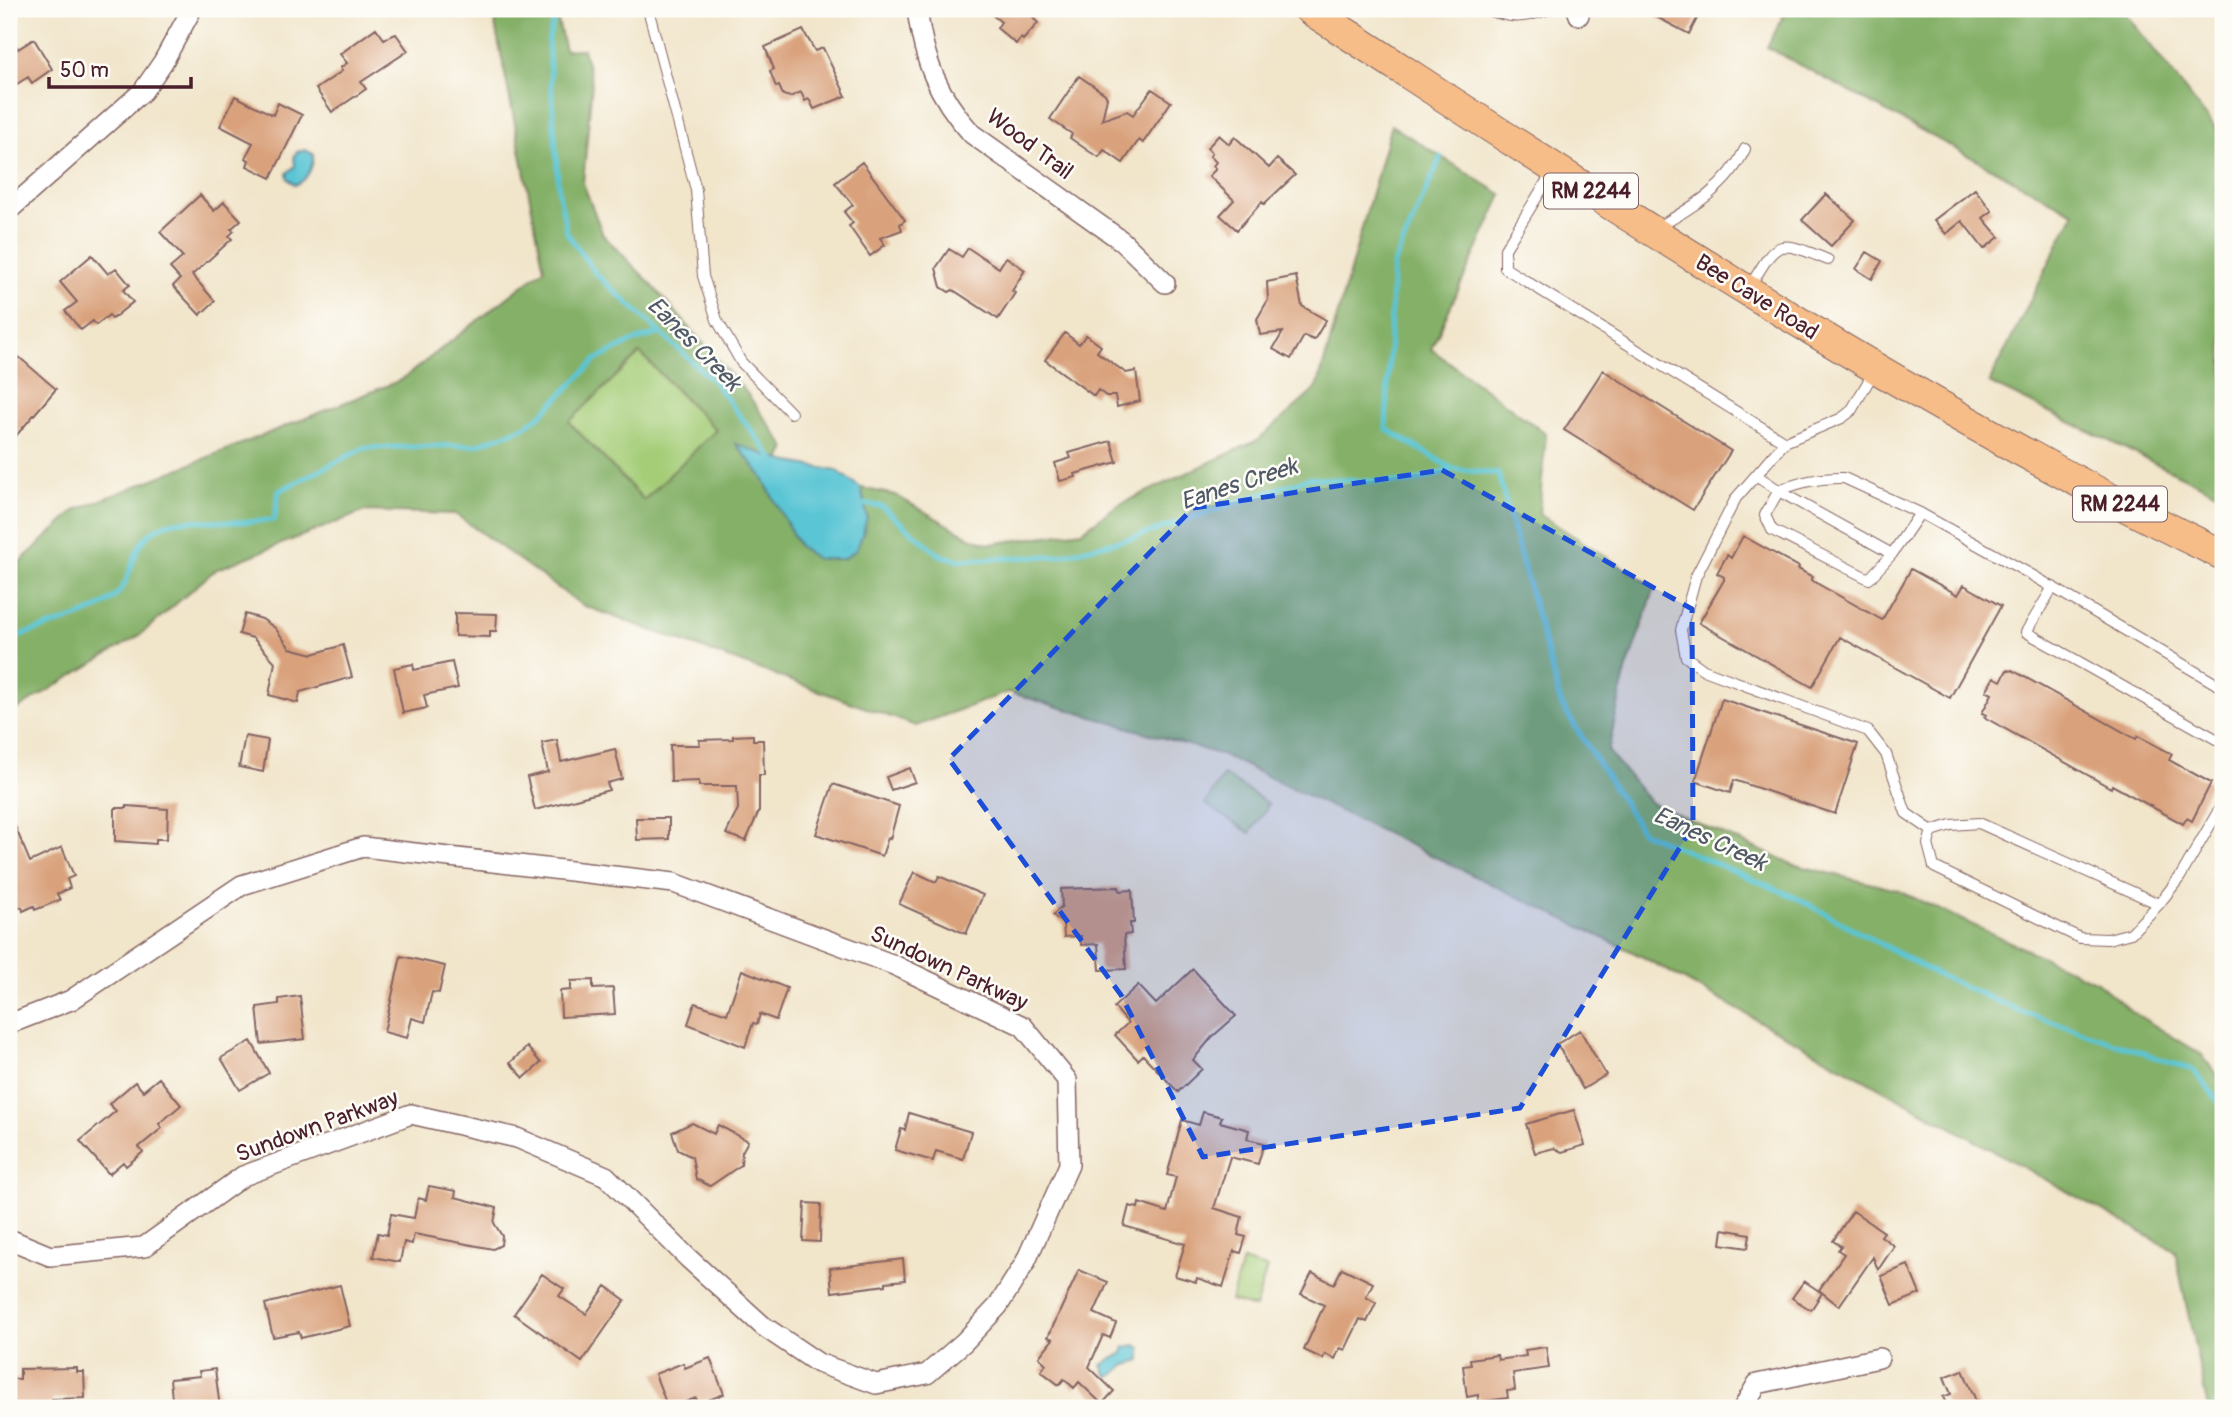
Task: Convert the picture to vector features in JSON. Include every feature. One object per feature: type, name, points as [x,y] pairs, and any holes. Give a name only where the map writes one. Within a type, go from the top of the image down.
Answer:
[{"type":"main road","name":"Bee Cave Road","points":[[1309,9],[1651,231],[1876,370],[2053,469],[2223,555]]},
{"type":"street","points":[[9,210],[143,91],[163,62],[192,9]]},
{"type":"street","name":"Wood Trail","points":[[917,9],[930,69],[942,94],[972,134],[1122,242],[1165,283]]},
{"type":"street","name":"Sundown Parkway","points":[[9,1024],[72,1000],[242,885],[363,847],[674,883],[894,965],[1023,1026],[1067,1080],[1069,1165],[1026,1263],[998,1306],[964,1342],[928,1374],[876,1384],[818,1363],[762,1326],[688,1258],[606,1176],[517,1138],[411,1114],[243,1176],[144,1248],[50,1256],[9,1239]]},
{"type":"street","points":[[1743,1408],[1757,1384],[1879,1358]]},
{"type":"lane","points":[[648,9],[696,190],[703,276],[717,320],[741,362],[791,412]]},
{"type":"lane","points":[[1484,9],[1522,18],[1550,9]]},
{"type":"lane","points":[[1651,231],[1702,201],[1719,186],[1745,149]]},
{"type":"lane","points":[[1555,168],[1505,249],[1505,268],[1785,442]]},
{"type":"lane","points":[[1746,291],[1770,252],[1777,248],[1793,246],[1828,260]]},
{"type":"lane","points":[[1876,370],[1855,405],[1842,418],[1785,442],[1736,498],[1696,576],[1681,630],[1686,657],[1704,670],[1868,731],[1886,754],[1906,813],[1932,831]]},
{"type":"lane","points":[[1756,475],[1892,554]]},
{"type":"lane","points":[[1920,513],[1892,554],[1868,579],[1772,530],[1765,515],[1779,490],[1815,478],[1844,478],[1920,513],[2053,587],[2223,688]]},
{"type":"lane","points":[[2053,587],[2026,632],[2223,743]]},
{"type":"lane","points":[[1932,831],[1928,844],[1934,867],[2080,938],[2108,939],[2132,933],[2159,904],[2180,877],[2223,803]]},
{"type":"lane","points":[[1932,831],[1951,825],[1979,823],[2159,904]]},
{"type":"highlighted area","points":[[1442,470],[1692,609],[1693,826],[1520,1108],[1203,1157],[1121,995],[949,759],[1193,508]]},
{"type":"green space","points":[[492,9],[555,9],[565,50],[583,49],[592,83],[583,183],[603,235],[651,284],[746,392],[786,448],[780,460],[737,445],[761,475],[799,546],[867,517],[861,488],[895,495],[970,537],[989,544],[1082,531],[1116,506],[1258,440],[1317,388],[1391,125],[1502,195],[1431,349],[1546,434],[1539,514],[1655,588],[1625,674],[1608,751],[1651,803],[1792,864],[1897,890],[2097,982],[2131,1011],[2201,1054],[2223,1083],[2223,1408],[2208,1408],[2175,1251],[1641,956],[1225,756],[1008,692],[916,726],[582,605],[455,514],[365,511],[215,570],[140,635],[9,714],[9,572],[76,510],[401,380],[544,269]],"holes":[[[640,353],[716,430],[644,500],[569,422]]]},
{"type":"green space","points":[[1787,9],[2122,9],[2223,138],[2223,496],[1989,383],[2074,213],[1767,47]]},
{"type":"green space","points":[[640,353],[716,431],[644,500],[568,422]]},
{"type":"green space","points":[[1224,775],[1269,804],[1250,833],[1205,804]]},
{"type":"green space","points":[[1242,1261],[1267,1268],[1255,1308],[1231,1301]]},
{"type":"water","points":[[305,150],[313,154],[312,163],[306,177],[295,185],[288,179],[287,173],[295,166],[294,156],[297,152]]},
{"type":"water","points":[[736,444],[780,460],[837,471],[861,488],[867,517],[856,550],[843,559],[817,559],[799,546],[761,475]]},
{"type":"water","points":[[1135,1345],[1141,1348],[1141,1360],[1124,1366],[1112,1376],[1107,1376],[1102,1365],[1123,1353],[1125,1347]]},
{"type":"building","points":[[985,9],[1028,9],[1035,15],[1033,18],[1038,23],[1016,44],[997,28],[1001,22]]},
{"type":"building","points":[[1641,9],[1702,9],[1689,34]]},
{"type":"building","points":[[376,28],[384,39],[396,34],[408,51],[361,82],[366,89],[332,112],[316,89],[342,71],[340,68],[347,63],[340,54]]},
{"type":"building","points":[[803,30],[815,51],[823,48],[846,96],[814,109],[809,99],[805,101],[801,92],[790,97],[783,95],[779,86],[776,87],[770,71],[774,69],[765,47]]},
{"type":"building","points":[[9,34],[18,49],[34,39],[52,69],[32,83],[28,77],[9,89]]},
{"type":"building","points":[[1079,76],[1105,94],[1107,98],[1102,120],[1127,111],[1133,115],[1152,89],[1171,102],[1143,143],[1139,140],[1123,163],[1104,150],[1099,157],[1090,152],[1070,138],[1072,134],[1050,119]]},
{"type":"building","points":[[235,96],[273,115],[278,103],[302,115],[271,178],[247,166],[249,160],[245,158],[253,143],[220,126]]},
{"type":"building","points":[[1219,135],[1229,144],[1235,137],[1269,168],[1277,159],[1295,175],[1264,204],[1262,202],[1237,230],[1220,215],[1234,200],[1209,176],[1216,169],[1213,166],[1216,162],[1207,148]]},
{"type":"building","points":[[862,162],[905,220],[900,224],[902,230],[880,238],[885,245],[870,256],[849,226],[853,223],[844,212],[853,205],[835,183]]},
{"type":"building","points":[[1975,189],[1992,211],[1983,218],[1999,237],[1984,249],[1962,221],[1946,234],[1934,220]]},
{"type":"building","points":[[1826,194],[1855,220],[1831,246],[1802,220]]},
{"type":"building","points":[[200,195],[214,211],[224,202],[241,220],[231,229],[234,231],[229,236],[232,239],[192,275],[215,301],[200,315],[173,286],[180,279],[170,268],[183,257],[160,232]]},
{"type":"building","points":[[968,248],[999,268],[1006,257],[1025,270],[1012,291],[1015,293],[998,319],[953,290],[949,292],[941,287],[936,268],[949,249],[962,257]]},
{"type":"building","points":[[1867,252],[1882,261],[1872,279],[1856,269]]},
{"type":"building","points":[[92,255],[108,274],[116,268],[130,285],[123,290],[133,302],[112,319],[109,315],[96,325],[93,321],[81,330],[65,311],[77,302],[60,282]]},
{"type":"building","points":[[1296,276],[1302,306],[1326,320],[1314,340],[1304,336],[1291,359],[1273,349],[1283,332],[1260,335],[1257,319],[1268,300],[1267,282]]},
{"type":"building","points":[[1065,333],[1079,344],[1086,335],[1101,346],[1097,352],[1126,373],[1136,371],[1140,401],[1117,407],[1115,396],[1106,396],[1098,390],[1094,396],[1045,360]]},
{"type":"building","points":[[9,354],[16,360],[19,357],[56,389],[9,444]]},
{"type":"building","points":[[1603,370],[1731,451],[1693,510],[1564,430]]},
{"type":"building","points":[[1111,441],[1117,462],[1060,481],[1055,463],[1071,458],[1069,453]]},
{"type":"building","points":[[1743,536],[1799,567],[1798,569],[1813,577],[1811,580],[1882,620],[1911,569],[1958,595],[1964,585],[2001,606],[1950,698],[1840,637],[1812,687],[1699,623],[1724,580],[1724,577],[1717,573],[1727,555],[1731,558]]},
{"type":"building","points":[[455,613],[497,614],[496,631],[490,631],[490,637],[455,636]]},
{"type":"building","points":[[245,614],[262,619],[275,628],[290,648],[313,654],[343,645],[352,677],[300,692],[298,703],[269,695],[275,662],[253,638],[239,634]]},
{"type":"building","points":[[452,662],[458,688],[424,695],[427,708],[403,713],[394,668],[413,664],[414,670]]},
{"type":"building","points":[[2007,670],[2012,670],[2136,739],[2138,736],[2172,754],[2169,760],[2211,783],[2192,821],[2187,818],[2183,824],[2112,785],[2111,788],[1984,717],[1986,715],[1982,713],[1992,694],[1986,691],[1994,677],[2001,681]]},
{"type":"building","points":[[1722,699],[1858,744],[1835,814],[1734,780],[1730,793],[1695,781]]},
{"type":"building","points":[[753,735],[753,740],[763,740],[764,775],[759,775],[759,811],[746,841],[726,834],[738,809],[737,786],[699,786],[699,781],[671,782],[670,745],[700,745],[699,740],[733,739],[733,736]]},
{"type":"building","points":[[245,736],[268,740],[263,772],[239,767]]},
{"type":"building","points":[[557,740],[561,762],[615,749],[622,779],[607,783],[609,790],[535,810],[527,777],[548,772],[542,743]]},
{"type":"building","points":[[910,768],[915,782],[891,790],[886,777]]},
{"type":"building","points":[[833,784],[899,806],[890,839],[888,838],[882,856],[816,834]]},
{"type":"building","points":[[127,806],[168,809],[167,839],[156,839],[156,844],[115,841],[115,808]]},
{"type":"building","points":[[9,812],[30,862],[62,847],[74,876],[67,879],[70,888],[57,894],[60,900],[35,910],[34,906],[23,911],[22,907],[9,910]]},
{"type":"building","points":[[636,818],[669,818],[669,839],[637,840]]},
{"type":"building","points":[[914,872],[936,882],[939,876],[983,895],[966,934],[899,904]]},
{"type":"building","points":[[1119,887],[1120,891],[1132,890],[1134,923],[1130,923],[1131,934],[1124,935],[1126,969],[1100,970],[1098,944],[1081,945],[1081,936],[1064,937],[1063,924],[1053,915],[1062,906],[1061,889]]},
{"type":"building","points":[[401,956],[445,966],[439,993],[432,992],[425,1022],[412,1018],[407,1038],[384,1032]]},
{"type":"building","points":[[1193,969],[1236,1016],[1212,1037],[1193,1060],[1202,1069],[1178,1092],[1143,1055],[1138,1060],[1115,1035],[1128,1023],[1114,1007],[1138,985],[1156,1004]]},
{"type":"building","points":[[742,970],[787,988],[776,1020],[760,1014],[757,1024],[753,1023],[745,1047],[688,1024],[695,1003],[727,1014]]},
{"type":"building","points":[[593,980],[593,989],[613,988],[615,1014],[561,1017],[560,991],[571,990],[571,981]]},
{"type":"building","points":[[300,996],[305,1039],[261,1044],[257,1007],[279,1004],[279,999]]},
{"type":"building","points":[[1580,1030],[1606,1075],[1583,1089],[1557,1044]]},
{"type":"building","points":[[251,1041],[269,1073],[240,1090],[221,1058]]},
{"type":"building","points":[[527,1047],[541,1063],[524,1078],[510,1063]]},
{"type":"building","points":[[159,1078],[181,1105],[159,1124],[162,1128],[139,1147],[143,1152],[126,1166],[123,1162],[109,1174],[80,1141],[116,1111],[109,1104],[135,1082],[143,1091]]},
{"type":"building","points":[[1574,1110],[1585,1145],[1562,1152],[1554,1148],[1535,1153],[1526,1124]]},
{"type":"building","points":[[1203,1112],[1222,1117],[1220,1122],[1249,1130],[1247,1139],[1264,1143],[1258,1164],[1230,1157],[1214,1208],[1242,1217],[1238,1235],[1246,1237],[1241,1253],[1234,1251],[1223,1287],[1197,1278],[1196,1282],[1175,1276],[1185,1244],[1124,1226],[1129,1206],[1138,1208],[1139,1203],[1167,1212],[1176,1177],[1167,1175],[1182,1120],[1199,1125]]},
{"type":"building","points":[[909,1113],[971,1132],[963,1159],[936,1151],[933,1161],[895,1150],[901,1129],[905,1130]]},
{"type":"building","points":[[692,1123],[714,1134],[718,1125],[748,1141],[742,1152],[741,1165],[710,1186],[696,1179],[692,1157],[678,1150],[672,1132]]},
{"type":"building","points":[[429,1186],[456,1191],[455,1197],[497,1208],[494,1223],[502,1236],[501,1245],[493,1249],[414,1234],[412,1244],[404,1242],[400,1262],[373,1257],[378,1233],[387,1235],[391,1214],[414,1218],[418,1198],[426,1200]]},
{"type":"building","points":[[805,1203],[821,1204],[820,1242],[803,1241]]},
{"type":"building","points":[[1853,1211],[1884,1232],[1881,1236],[1894,1246],[1878,1270],[1873,1257],[1839,1306],[1819,1290],[1844,1254],[1838,1250],[1841,1246],[1833,1241]]},
{"type":"building","points":[[1723,1229],[1750,1234],[1748,1248],[1721,1244]]},
{"type":"building","points":[[903,1259],[905,1280],[832,1292],[830,1268]]},
{"type":"building","points":[[1908,1265],[1920,1294],[1893,1305],[1881,1276]]},
{"type":"building","points":[[1342,1268],[1373,1283],[1366,1297],[1376,1303],[1367,1322],[1360,1319],[1345,1350],[1340,1348],[1335,1359],[1325,1354],[1323,1359],[1304,1350],[1324,1305],[1301,1294],[1312,1273],[1334,1284]]},
{"type":"building","points":[[1079,1270],[1108,1282],[1094,1313],[1116,1323],[1110,1338],[1103,1335],[1089,1367],[1114,1391],[1102,1404],[1079,1382],[1074,1388],[1064,1379],[1059,1385],[1041,1371],[1046,1364],[1039,1357],[1053,1339],[1048,1337]]},
{"type":"building","points":[[542,1274],[564,1289],[559,1296],[586,1314],[606,1286],[625,1300],[582,1362],[514,1314]]},
{"type":"building","points":[[1804,1281],[1822,1293],[1811,1310],[1792,1298]]},
{"type":"building","points":[[340,1285],[350,1326],[301,1338],[299,1332],[273,1337],[265,1304]]},
{"type":"building","points":[[1546,1347],[1549,1368],[1513,1373],[1515,1390],[1507,1391],[1508,1398],[1478,1402],[1478,1395],[1467,1397],[1463,1366],[1471,1365],[1470,1359],[1497,1355],[1498,1360],[1526,1356],[1525,1350]]},
{"type":"building","points":[[710,1358],[724,1394],[698,1404],[696,1398],[668,1408],[655,1374],[683,1363],[685,1368]]},
{"type":"building","points":[[77,1368],[77,1372],[84,1372],[85,1398],[52,1399],[52,1408],[9,1408],[9,1379],[20,1379],[20,1369]]},
{"type":"building","points":[[215,1369],[220,1408],[173,1408],[170,1379],[200,1376],[199,1371]]},
{"type":"building","points":[[1963,1370],[1979,1408],[1948,1408],[1943,1397],[1951,1394],[1944,1377]]},
{"type":"waterway","name":"Eanes Creek","points":[[557,9],[548,41],[559,194],[567,233],[596,274],[713,381],[775,461]]},
{"type":"waterway","points":[[1441,157],[1393,266],[1386,429],[1453,469]]},
{"type":"waterway","points":[[9,641],[81,616],[104,605],[121,590],[141,544],[148,535],[166,524],[194,520],[274,520],[279,491],[364,448],[476,445],[523,428],[542,414],[596,360],[631,342],[660,333]]},
{"type":"waterway","name":"Eanes Creek","points":[[857,504],[881,506],[940,555],[959,560],[1056,556],[1136,537],[1309,478],[1410,483],[1453,469],[1498,474],[1561,704],[1642,832],[1799,899],[1934,973],[2015,1009],[2193,1070],[2223,1107]]}]
